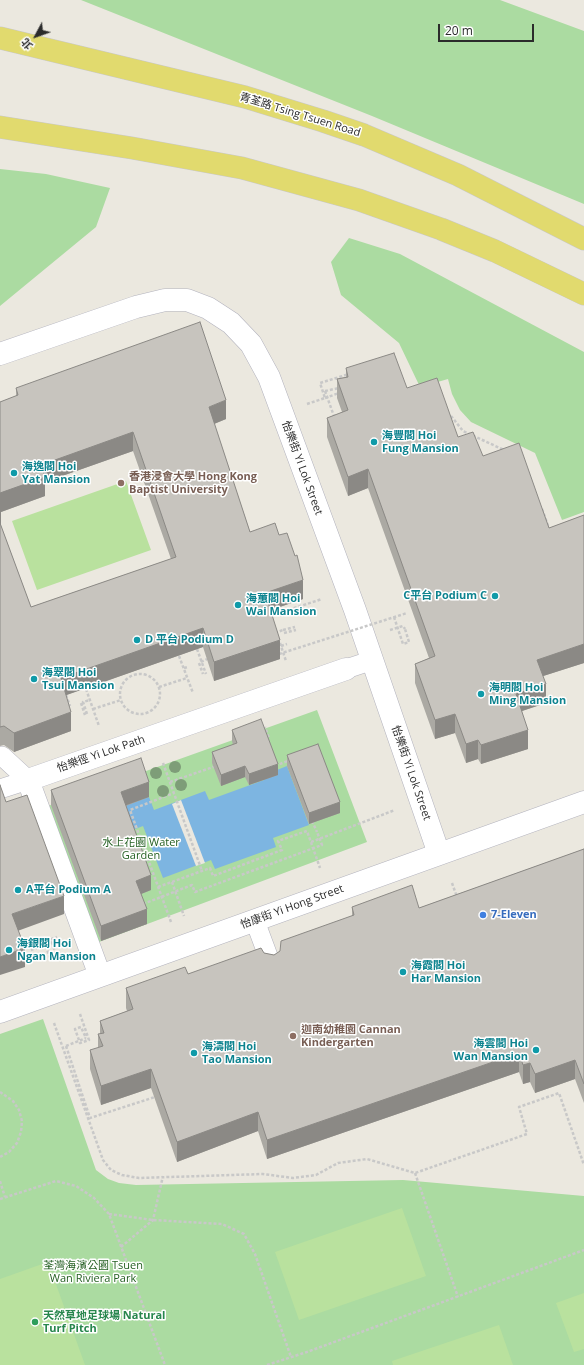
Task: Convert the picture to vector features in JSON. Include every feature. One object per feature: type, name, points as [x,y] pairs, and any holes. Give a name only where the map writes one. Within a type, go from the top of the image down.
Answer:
[{"type":"main road","name":"青荃路 Tsing Tsuen Road","points":[[0,38],[245,97],[324,121],[364,135],[458,175],[581,237]]},
{"type":"main road","points":[[0,127],[132,148],[242,168],[359,200],[441,229],[558,280],[584,294]]},
{"type":"street","name":"怡樂街 Yi Lok Street","points":[[0,354],[136,307],[165,300],[187,300],[208,308],[231,323],[251,344],[269,377],[373,660],[439,854]]},
{"type":"street","name":"怡樂徑 Yi Lok Path","points":[[28,780],[346,669]]},
{"type":"street","points":[[28,780],[100,976]]},
{"type":"street","name":"怡康街 Yi Hong Street","points":[[0,1012],[584,802]]},
{"type":"lane","name":"怡樂徑 Yi Lok Path","points":[[346,669],[373,660]]},
{"type":"lane","points":[[2,756],[28,780]]},
{"type":"lane","points":[[0,788],[28,780]]},
{"type":"lane","points":[[255,921],[271,964]]},
{"type":"path","points":[[325,398],[320,383],[356,372]]},
{"type":"path","points":[[306,404],[325,398],[329,397],[340,393],[339,386],[325,391],[337,426]]},
{"type":"path","points":[[448,412],[463,431],[510,452]]},
{"type":"path","points":[[542,508],[552,537]]},
{"type":"path","points":[[267,617],[323,599]]},
{"type":"path","points":[[279,654],[407,613]]},
{"type":"path","points":[[271,616],[273,622]]},
{"type":"path","points":[[390,630],[404,626],[409,642],[403,644],[394,617]]},
{"type":"path","points":[[275,628],[294,687]]},
{"type":"path","points":[[272,634],[296,628]]},
{"type":"path","points":[[281,646],[287,644]]},
{"type":"path","points":[[197,649],[204,674]]},
{"type":"path","points":[[179,656],[202,719]]},
{"type":"path","points":[[200,662],[207,659]]},
{"type":"path","points":[[184,668],[188,667]]},
{"type":"path","points":[[137,674],[150,677],[159,687],[159,700],[152,710],[147,713],[134,713],[124,706],[121,700],[122,687],[131,676],[137,674]]},
{"type":"path","points":[[159,687],[187,678]]},
{"type":"path","points":[[86,688],[107,752]]},
{"type":"path","points":[[66,695],[70,706]]},
{"type":"path","points":[[81,702],[86,714],[83,702],[90,700]]},
{"type":"path","points":[[93,709],[121,700]]},
{"type":"path","points":[[264,739],[269,738],[266,728]]},
{"type":"path","points":[[270,768],[290,760],[292,765]]},
{"type":"path","points":[[164,765],[202,871]]},
{"type":"path","points":[[170,782],[219,765]]},
{"type":"path","points":[[173,926],[130,810],[174,793]]},
{"type":"path","points":[[311,842],[397,809]]},
{"type":"path","points":[[140,906],[192,885],[195,892],[322,845],[312,819]]},
{"type":"path","points":[[158,887],[210,868],[213,876],[220,874],[282,850],[278,841],[307,831],[321,870]]},
{"type":"path","points":[[134,834],[139,832]]},
{"type":"path","points":[[146,869],[151,867]]},
{"type":"path","points":[[172,882],[182,911]]},
{"type":"path","points":[[452,883],[460,904]]},
{"type":"path","points":[[31,950],[52,942],[58,958],[51,960],[46,948],[44,942],[51,939]]},
{"type":"path","points":[[80,1014],[89,1040],[80,1043],[79,1039],[75,1029],[81,1027],[86,1038],[66,1046],[90,1118],[155,1097]]},
{"type":"path","points":[[54,1022],[103,1160],[111,1170],[122,1175],[139,1178],[163,1176],[263,1174],[292,1178],[316,1174],[338,1163],[367,1159],[415,1173],[527,1134],[519,1107],[559,1093],[584,1165]]},
{"type":"path","points":[[0,1092],[13,1101],[19,1110],[22,1121],[21,1132],[17,1143],[9,1152],[0,1157]]},
{"type":"path","points":[[415,1173],[458,1296]]},
{"type":"path","points":[[121,1247],[153,1220],[163,1176]]},
{"type":"path","points":[[0,1181],[5,1197]]},
{"type":"path","points":[[0,1199],[56,1181],[76,1186],[94,1198],[109,1214],[165,1365]]},
{"type":"path","points":[[109,1214],[153,1220],[222,1224],[244,1234],[255,1254],[291,1357]]},
{"type":"path","points":[[267,1365],[584,1250]]},
{"type":"green space","points":[[81,0],[500,0],[584,31],[584,204],[372,116]]},
{"type":"green space","points":[[0,169],[46,174],[110,188],[96,227],[0,306]]},
{"type":"green space","points":[[349,238],[400,254],[584,352],[584,512],[562,520],[535,453],[471,422],[460,410],[452,394],[448,379],[420,387],[399,343],[341,295],[331,262]]},
{"type":"green space","points":[[126,481],[151,550],[37,590],[12,521]]},
{"type":"green space","name":"水上花園 Water Garden","points":[[317,710],[367,842],[99,942],[48,806]]},
{"type":"green space","name":"荃灣海濱公園 Tsuen Wan Riviera Park","points":[[43,1019],[96,1170],[108,1179],[119,1183],[136,1185],[403,1180],[584,1196],[584,1365],[0,1365],[0,1034]]},
{"type":"green space","points":[[402,1208],[426,1276],[299,1320],[275,1252]]},
{"type":"green space","name":"天然草地足球場 Natural Turf Pitch","points":[[48,1262],[85,1365],[0,1365],[0,1279]]},
{"type":"green space","points":[[584,1293],[584,1349],[574,1352],[556,1303]]},
{"type":"green space","points":[[499,1325],[513,1365],[393,1365],[392,1361]]},
{"type":"water","points":[[287,766],[309,825],[273,838],[276,847],[215,869],[211,860],[163,878],[143,826],[130,831],[121,807],[149,797],[154,810],[205,791],[209,800],[264,780],[262,776]]},
{"type":"pier","points":[[181,800],[205,863],[196,866],[172,804]]},
{"type":"building","points":[[200,322],[226,400],[209,407],[250,532],[275,523],[279,535],[287,533],[295,556],[297,555],[303,580],[265,593],[280,640],[214,662],[203,628],[61,678],[71,712],[14,733],[4,726],[0,727],[0,523],[31,607],[176,557],[133,432],[41,465],[45,477],[0,493],[0,402],[18,395],[16,388]]},
{"type":"building","name":"C平台 Podium C","points":[[394,353],[407,388],[437,378],[458,437],[473,432],[483,456],[519,443],[549,528],[584,515],[584,644],[537,660],[546,684],[516,694],[528,730],[481,745],[478,740],[466,744],[455,714],[435,720],[415,664],[435,656],[368,469],[348,477],[327,418],[348,410],[337,379],[348,377],[346,368]]},
{"type":"building","points":[[261,719],[278,764],[249,774],[245,766],[221,775],[212,752],[237,743],[232,730]]},
{"type":"building","points":[[318,744],[340,802],[309,813],[287,755]]},
{"type":"building","points":[[141,758],[149,782],[121,792],[151,875],[136,881],[147,909],[101,926],[51,790]]},
{"type":"building","points":[[0,785],[6,802],[27,795],[64,896],[12,914],[25,948],[0,957]]},
{"type":"building","points":[[584,849],[584,1084],[575,1060],[535,1074],[530,1063],[523,1065],[519,1053],[267,1140],[258,1112],[177,1142],[151,1069],[101,1086],[90,1050],[103,1046],[98,1034],[104,1033],[100,1021],[133,1009],[126,988],[185,967],[188,974],[261,948],[264,953],[274,955],[280,951],[281,941],[354,915],[352,907],[412,885],[419,908]]},
{"type":"place","name":"海豐閣 Hoi Fung Mansion","points":[[374,442]]},
{"type":"place","name":"海逸閣 Hoi Yat Mansion","points":[[14,473]]},
{"type":"place","name":"香港浸會大學 Hong Kong Baptist University","points":[[121,483]]},
{"type":"place","name":"C平台 Podium C","points":[[495,596]]},
{"type":"place","name":"海蕙閣 Hoi Wai Mansion","points":[[238,605]]},
{"type":"place","name":"D 平台 Podium D","points":[[137,640]]},
{"type":"place","name":"海翠閣 Hoi Tsui Mansion","points":[[34,679]]},
{"type":"place","name":"海明閣 Hoi Ming Mansion","points":[[481,694]]},
{"type":"place","name":"A平台 Podium A","points":[[18,890]]},
{"type":"place","name":"7-Eleven","points":[[483,915]]},
{"type":"place","name":"海銀閣 Hoi Ngan Mansion","points":[[9,950]]},
{"type":"place","name":"海霞閣 Hoi Har Mansion","points":[[403,972]]},
{"type":"place","name":"迦南幼稚園 Cannan Kindergarten","points":[[293,1036]]},
{"type":"place","name":"海雲閣 Hoi Wan Mansion","points":[[536,1050]]},
{"type":"place","name":"海濤閣 Hoi Tao Mansion","points":[[194,1053]]},
{"type":"place","name":"天然草地足球場 Natural Turf Pitch","points":[[35,1322]]}]
